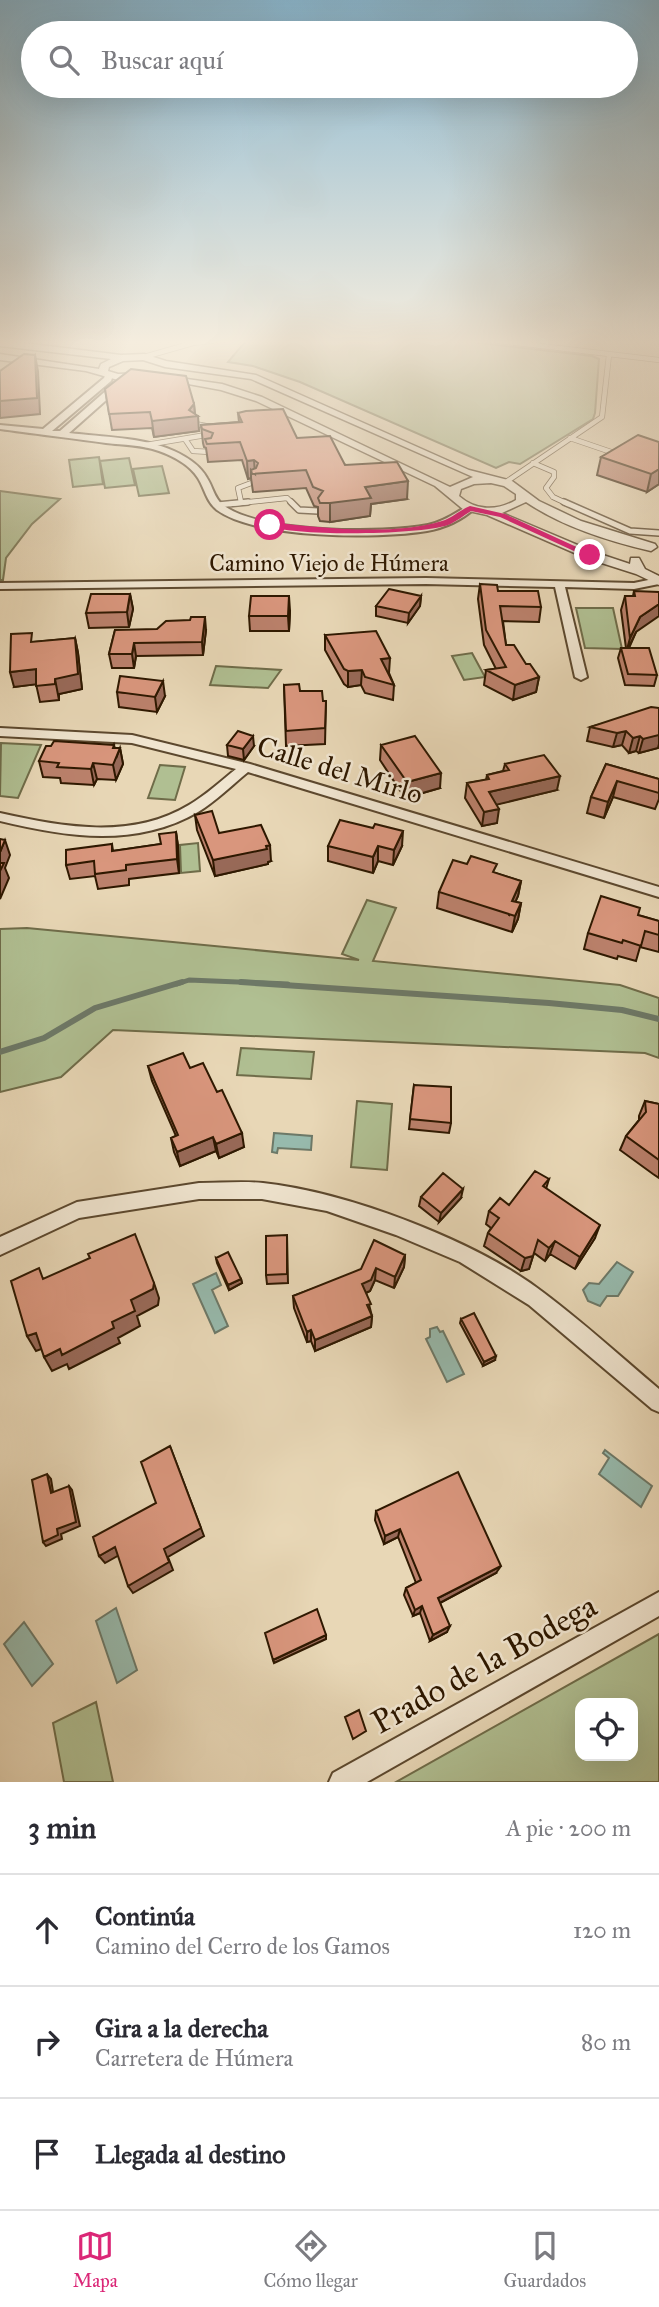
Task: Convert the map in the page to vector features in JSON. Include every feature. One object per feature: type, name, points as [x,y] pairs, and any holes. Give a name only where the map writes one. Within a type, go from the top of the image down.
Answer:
[{"type":"street","points":[[45,432],[56,423]]},
{"type":"street","points":[[62,434],[74,423]]},
{"type":"street","points":[[307,423],[439,484],[470,508],[516,521],[590,555],[640,571],[659,581]]},
{"type":"street","points":[[359,423],[465,472],[506,482],[522,494],[578,524],[613,538],[655,547]]},
{"type":"street","points":[[0,427],[146,445],[163,450],[191,465],[201,475],[211,500],[217,505],[245,519],[270,525],[324,530],[428,528],[446,523],[470,508]]},
{"type":"street","points":[[454,496],[456,487],[467,481],[493,480]]},
{"type":"street","points":[[486,511],[514,507],[521,501],[522,494]]},
{"type":"street","points":[[640,571],[634,559],[640,552],[655,547]]},
{"type":"street","name":"Camino Viejo de Húmera","points":[[0,586],[426,581],[634,586],[659,581]]},
{"type":"street","points":[[559,584],[581,677]]},
{"type":"street","name":"Calle del Mirlo","points":[[0,732],[132,739],[246,767],[659,892]]},
{"type":"street","points":[[0,817],[85,833],[142,830],[194,809],[246,767]]},
{"type":"street","points":[[0,1246],[77,1210],[199,1191],[261,1191],[327,1203],[398,1227],[467,1256],[536,1298],[659,1402]]},
{"type":"street","name":"Prado de la Bodega","points":[[342,1782],[659,1603]]},
{"type":"lane","points":[[506,482],[593,423]]},
{"type":"lane","points":[[146,445],[212,435],[212,427],[195,424]]},
{"type":"lane","points":[[570,438],[614,453]]},
{"type":"lane","points":[[186,439],[193,451],[210,452]]},
{"type":"lane","points":[[533,464],[554,472],[554,477],[546,488],[552,497],[630,531],[659,533]]},
{"type":"lane","points":[[241,502],[238,488],[254,482]]},
{"type":"lane","points":[[217,505],[287,498],[299,510],[318,511]]},
{"type":"green space","points":[[394,423],[586,423],[520,464],[509,462],[496,468]]},
{"type":"green space","points":[[99,457],[103,484],[73,487],[69,460]]},
{"type":"green space","points":[[129,458],[135,485],[105,488],[100,461]]},
{"type":"green space","points":[[162,466],[169,493],[139,496],[133,469]]},
{"type":"green space","points":[[0,491],[60,499],[32,524],[6,558],[3,580],[0,580]]},
{"type":"green space","points":[[576,608],[613,608],[622,649],[585,648]]},
{"type":"green space","points":[[472,653],[485,677],[464,680],[452,656]]},
{"type":"green space","points":[[216,666],[281,670],[268,688],[210,685]]},
{"type":"green space","points":[[1,743],[41,745],[18,798],[0,796]]},
{"type":"green space","points":[[160,765],[185,767],[175,800],[148,798]]},
{"type":"green space","points":[[198,843],[200,871],[181,873],[180,845]]},
{"type":"green space","points":[[367,900],[396,908],[373,961],[620,985],[659,998],[659,1058],[645,1053],[113,1030],[61,1077],[0,1092],[0,929],[27,928],[359,960],[342,954]]},
{"type":"green space","points":[[241,1048],[314,1052],[311,1079],[237,1075]]},
{"type":"green space","points":[[357,1101],[392,1104],[387,1170],[351,1167]]},
{"type":"green space","points":[[659,1634],[659,1782],[396,1782]]},
{"type":"green space","points":[[96,1702],[113,1782],[64,1782],[53,1723]]},
{"type":"shaded area","points":[[274,1133],[312,1136],[311,1150],[278,1148],[277,1153],[272,1152]]},
{"type":"shaded area","points":[[617,1262],[633,1272],[618,1296],[607,1296],[600,1306],[588,1301],[583,1290],[589,1283],[599,1284]]},
{"type":"shaded area","points":[[216,1273],[221,1285],[212,1290],[228,1326],[215,1333],[193,1284]]},
{"type":"shaded area","points":[[437,1327],[440,1332],[443,1331],[464,1374],[447,1382],[426,1339],[430,1337],[430,1329]]},
{"type":"shaded area","points":[[605,1450],[652,1486],[641,1507],[599,1474],[609,1458],[603,1453]]},
{"type":"shaded area","points":[[116,1608],[137,1670],[117,1683],[96,1621]]},
{"type":"shaded area","points":[[24,1622],[53,1664],[32,1686],[4,1644]]},
{"type":"building","points":[[290,423],[297,438],[330,436],[345,465],[397,462],[408,481],[365,487],[371,498],[320,503],[318,498],[323,491],[313,487],[306,470],[252,474],[251,470],[256,468],[258,463],[254,460],[247,461],[240,442],[207,444],[205,439],[211,438],[213,433],[202,429],[201,425]]},
{"type":"building","points":[[638,435],[659,442],[659,469],[651,474],[601,457]]},
{"type":"building","points":[[480,584],[497,585],[498,591],[538,591],[541,607],[500,606],[506,645],[514,645],[526,664],[530,664],[539,677],[515,685],[486,670],[506,667],[486,630]]},
{"type":"building","points":[[389,589],[421,596],[409,613],[376,606]]},
{"type":"building","points":[[634,591],[659,592],[659,604],[640,617],[630,638],[625,596],[635,596]]},
{"type":"building","points":[[91,594],[130,594],[127,612],[86,613]]},
{"type":"building","points":[[251,596],[289,596],[288,616],[249,616]]},
{"type":"building","points":[[191,617],[205,617],[202,642],[134,643],[132,654],[109,654],[115,630],[157,629],[166,621],[190,620]]},
{"type":"building","points":[[376,631],[390,658],[381,659],[394,685],[365,677],[362,670],[344,669],[325,635]]},
{"type":"building","points":[[32,633],[31,642],[75,638],[78,674],[55,679],[55,684],[36,686],[36,669],[10,672],[11,634]]},
{"type":"building","points":[[621,648],[649,648],[657,675],[628,674]]},
{"type":"building","points":[[120,676],[163,681],[155,697],[117,692]]},
{"type":"building","points":[[299,684],[300,691],[322,691],[323,701],[326,701],[325,728],[286,731],[284,685]]},
{"type":"building","points":[[651,707],[659,708],[659,735],[643,739],[640,736],[633,738],[626,731],[617,733],[590,727]]},
{"type":"building","points":[[238,731],[253,736],[243,749],[227,745]]},
{"type":"building","points":[[415,736],[441,773],[407,782],[381,745]]},
{"type":"building","points":[[54,741],[114,745],[113,748],[120,748],[113,765],[93,763],[91,769],[57,767],[59,763],[39,761],[46,746],[51,746]]},
{"type":"building","points":[[544,755],[560,776],[489,792],[499,809],[484,812],[467,783],[489,779],[487,775],[509,770],[505,764]]},
{"type":"building","points":[[606,764],[659,779],[659,793],[617,781],[608,802],[591,797]]},
{"type":"building","points":[[212,811],[219,833],[261,825],[270,845],[266,846],[267,849],[213,860],[195,815]]},
{"type":"building","points":[[340,820],[373,828],[375,824],[403,831],[394,850],[378,846],[373,857],[328,846]]},
{"type":"building","points":[[176,832],[177,859],[126,865],[126,870],[95,874],[94,861],[66,865],[66,850],[112,844],[112,851],[161,844],[159,834]]},
{"type":"building","points":[[0,839],[5,840],[0,852]]},
{"type":"building","points":[[471,856],[497,864],[493,872],[521,881],[512,901],[521,903],[515,916],[439,892],[453,860],[467,864]]},
{"type":"building","points":[[601,896],[640,908],[638,915],[659,921],[659,935],[645,931],[641,946],[588,933]]},
{"type":"building","points":[[183,1053],[190,1068],[203,1063],[217,1092],[222,1090],[242,1133],[216,1144],[213,1137],[177,1152],[171,1138],[178,1135],[148,1066]]},
{"type":"building","points":[[414,1085],[451,1087],[451,1123],[410,1119]]},
{"type":"building","points":[[645,1101],[659,1104],[659,1160],[626,1136],[646,1112]]},
{"type":"building","points":[[535,1171],[549,1179],[543,1186],[600,1225],[580,1257],[555,1241],[549,1248],[538,1240],[533,1256],[525,1258],[488,1233],[499,1218],[489,1211],[500,1198],[509,1205]]},
{"type":"building","points":[[443,1173],[463,1189],[441,1213],[421,1197]]},
{"type":"building","points":[[135,1234],[154,1283],[153,1289],[131,1300],[135,1311],[112,1322],[114,1328],[62,1355],[60,1349],[44,1357],[36,1333],[27,1336],[11,1281],[39,1268],[43,1279],[90,1258],[88,1254]]},
{"type":"building","points":[[287,1235],[287,1274],[266,1275],[266,1236]]},
{"type":"building","points":[[374,1240],[405,1255],[395,1277],[376,1268],[371,1280],[362,1284],[371,1304],[367,1305],[372,1316],[315,1340],[311,1330],[307,1332],[293,1296],[361,1269]]},
{"type":"building","points":[[228,1252],[241,1279],[228,1285],[216,1258]]},
{"type":"building","points":[[474,1313],[496,1356],[484,1362],[461,1319]]},
{"type":"building","points":[[170,1446],[201,1528],[164,1549],[169,1562],[128,1586],[115,1547],[99,1556],[93,1537],[156,1503],[141,1462]]},
{"type":"building","points":[[458,1472],[501,1566],[438,1598],[450,1626],[433,1635],[422,1606],[415,1610],[406,1588],[421,1580],[400,1529],[385,1536],[376,1511]]},
{"type":"building","points":[[47,1474],[51,1493],[69,1486],[76,1522],[57,1529],[58,1535],[43,1542],[32,1480]]},
{"type":"building","points":[[317,1609],[326,1635],[273,1660],[265,1633]]},
{"type":"building","points":[[359,1710],[366,1731],[353,1739],[345,1717]]},
{"type":"waterway","points":[[177,984],[189,980],[245,982]]},
{"type":"waterway","points":[[0,1052],[44,1038],[95,1008],[182,982]]},
{"type":"waterway","points":[[245,982],[288,984]]},
{"type":"waterway","points":[[245,982],[549,1003],[622,1010],[659,1019]]},
{"type":"route","points":[[270,525],[324,530],[409,530],[446,523],[470,508],[502,515],[590,555]]}]
